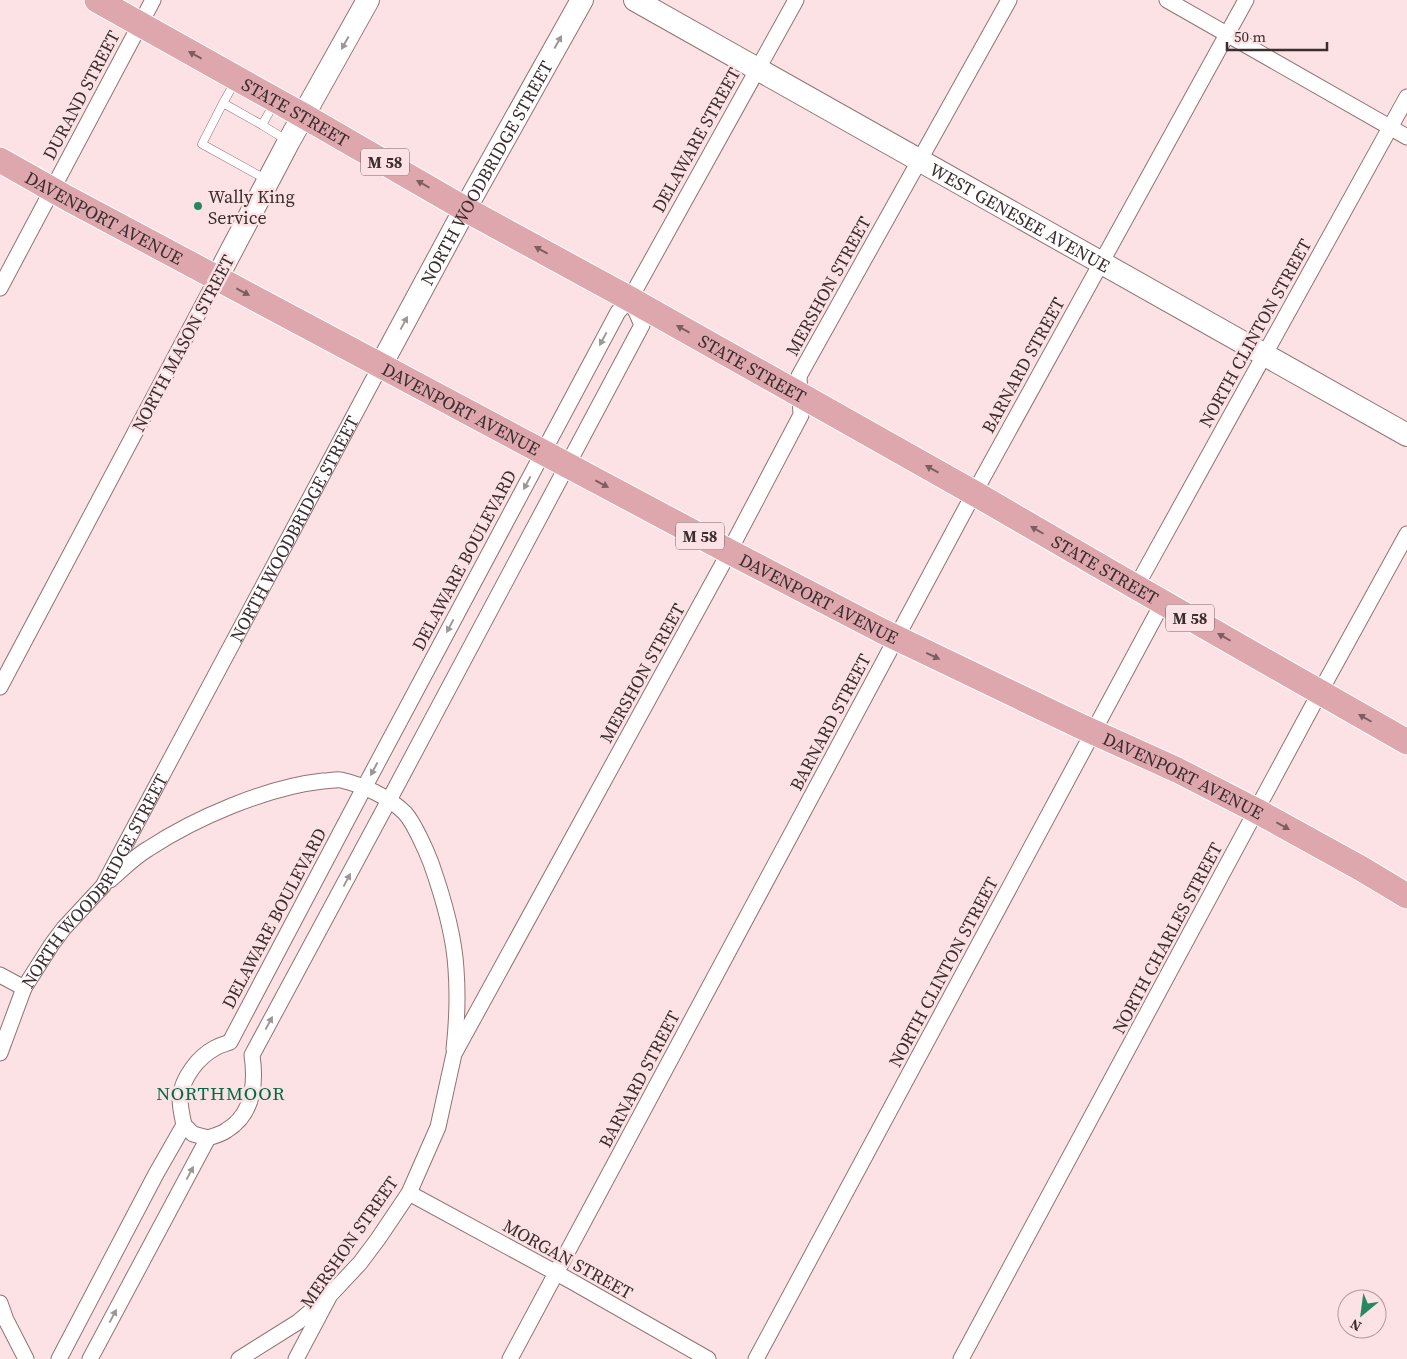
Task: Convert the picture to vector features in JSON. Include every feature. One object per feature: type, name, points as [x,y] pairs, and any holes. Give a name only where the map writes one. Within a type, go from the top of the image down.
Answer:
[{"type":"main road","name":"STATE STREET","points":[[97,0],[465,209],[630,299],[974,493],[1407,742]]},
{"type":"main road","name":"DAVENPORT AVENUE","points":[[0,160],[52,190],[568,466],[896,639],[1177,770],[1257,811],[1407,896]]},
{"type":"street","name":"DURAND STREET","points":[[0,288],[153,0]]},
{"type":"street","name":"NORTH MASON STREET","points":[[0,688],[268,180],[368,0]]},
{"type":"street","name":"NORTH WOODBRIDGE STREET","points":[[0,1053],[24,988],[64,928],[103,886],[380,365],[582,0]]},
{"type":"street","name":"WEST GENESEE AVENUE","points":[[635,0],[1407,435]]},
{"type":"street","name":"DELAWARE STREET","points":[[630,299],[796,0]]},
{"type":"street","name":"MERSHON STREET","points":[[296,1359],[330,1296],[360,1263],[409,1193],[438,1126],[454,1054],[730,552],[801,415],[800,376],[1008,0]]},
{"type":"street","points":[[1167,0],[1407,137]]},
{"type":"street","name":"BARNARD STREET","points":[[510,1359],[974,493],[1246,0]]},
{"type":"street","name":"NORTH CLINTON STREET","points":[[1136,587],[1407,98]]},
{"type":"street","points":[[252,1055],[243,1047],[230,1042],[214,1048],[192,1068],[184,1083],[180,1097],[184,1125],[193,1134],[208,1138],[227,1130],[238,1120],[248,1105],[253,1090],[254,1069],[252,1055],[642,325],[630,299]]},
{"type":"street","name":"DELAWARE BOULEVARD","points":[[230,1042],[618,312],[630,299]]},
{"type":"street","name":"NORTH CHARLES STREET","points":[[961,1359],[1407,534]]},
{"type":"street","name":"NORTH CLINTON STREET","points":[[756,1359],[1163,602]]},
{"type":"street","points":[[103,886],[146,849],[188,826],[246,800],[306,783],[340,780],[364,788],[389,801],[406,814],[424,846],[438,883],[450,924],[456,968],[457,1022],[454,1054]]},
{"type":"street","points":[[0,974],[24,988]]},
{"type":"street","points":[[59,1359],[156,1174],[184,1125]]},
{"type":"street","points":[[90,1359],[208,1138]]},
{"type":"street","name":"MORGAN STREET","points":[[409,1193],[708,1359]]},
{"type":"street","points":[[239,1359],[298,1322],[330,1296]]},
{"type":"street","points":[[0,1302],[6,1320],[26,1359]]},
{"type":"lane","points":[[237,78],[202,144],[268,180]]},
{"type":"lane","points":[[262,125],[276,101]]},
{"type":"lane","points":[[223,102],[289,141]]},
{"type":"place","name":"Wally King Service","points":[[198,206]]},
{"type":"district","name":"NORTHMOOR","points":[[221,1093]]}]
